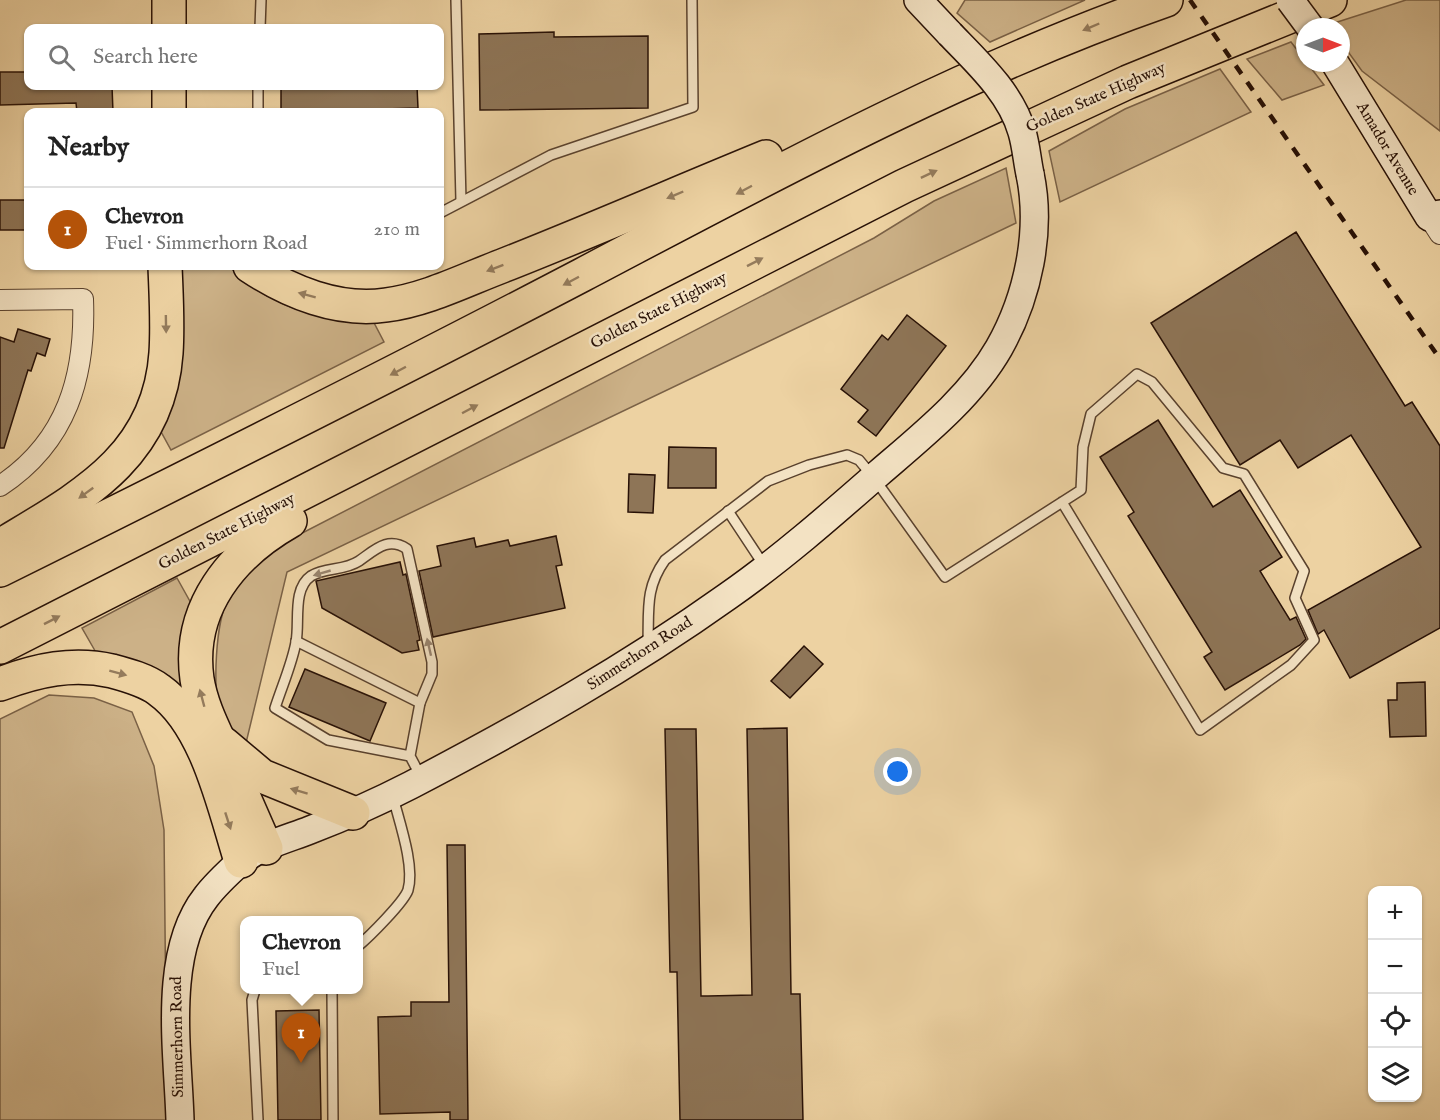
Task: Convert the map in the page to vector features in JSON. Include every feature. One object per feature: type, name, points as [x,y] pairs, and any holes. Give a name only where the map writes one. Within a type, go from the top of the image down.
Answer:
[{"type":"highway","points":[[169,0],[169,24]]},
{"type":"highway","points":[[0,570],[342,400],[765,179],[907,108],[1096,24],[1166,0]]},
{"type":"highway","name":"Golden State Highway","points":[[0,646],[904,186],[1128,82],[1330,0]]},
{"type":"highway","points":[[169,90],[169,108]]},
{"type":"highway","points":[[257,270],[299,294],[328,301],[356,306],[385,306],[417,299],[548,248],[767,156],[907,108]]},
{"type":"highway","points":[[0,546],[90,490],[118,466],[136,441],[150,415],[160,387],[166,354],[165,270]]},
{"type":"highway","points":[[254,854],[218,739],[205,710],[197,679],[196,649],[200,622],[212,592],[224,574],[260,539],[438,425]]},
{"type":"highway","points":[[0,684],[38,672],[65,667],[93,667],[125,674],[158,689],[177,706],[204,751],[254,854]]},
{"type":"highway","points":[[218,739],[262,776],[353,813]]},
{"type":"main road","name":"Simmerhorn Road","points":[[180,1120],[176,977],[183,938],[191,920],[207,896],[254,854],[353,813],[392,794],[416,767],[510,733],[648,650],[731,594],[874,478],[967,391],[999,349],[1016,313],[1028,275],[1034,223],[1035,196],[1022,130],[1008,102],[987,72],[918,0]]},
{"type":"main road","points":[[1290,0],[1303,18]]},
{"type":"main road","name":"Amador Avenue","points":[[1341,72],[1436,222]]},
{"type":"street","points":[[0,300],[83,299],[84,335],[81,367],[71,399],[45,445],[22,469],[0,486]]},
{"type":"lane","points":[[260,24],[261,0]]},
{"type":"lane","points":[[456,0],[461,201]]},
{"type":"lane","points":[[444,211],[551,155],[693,107],[692,0]]},
{"type":"lane","points":[[258,90],[258,108]]},
{"type":"lane","points":[[648,650],[650,593],[653,576],[665,560],[768,481],[809,465],[847,455],[859,460],[945,577],[1062,502],[1081,490],[1083,447],[1091,414],[1137,374],[1152,382],[1223,468],[1244,474],[1304,570],[1295,598],[1314,640],[1291,665],[1200,730],[1062,502]]},
{"type":"lane","points":[[728,511],[766,567]]},
{"type":"lane","points":[[399,543],[407,549],[432,662],[432,674],[420,703],[416,767],[328,740],[275,708],[296,641],[301,586],[310,577],[322,571],[347,567],[384,544],[399,543]]},
{"type":"lane","points":[[296,641],[420,703]]},
{"type":"lane","points":[[363,942],[372,935],[408,890],[408,851],[392,794]]},
{"type":"lane","points":[[254,994],[252,1000],[258,1120]]},
{"type":"lane","points":[[332,994],[333,1120]]},
{"type":"shaded area","points":[[965,0],[1085,0],[990,42],[957,13]]},
{"type":"shaded area","points":[[1406,0],[1440,0],[1440,131],[1362,71],[1350,54],[1350,18]]},
{"type":"shaded area","points":[[1291,42],[1296,49],[1296,72],[1314,72],[1324,85],[1282,100],[1247,59]]},
{"type":"shaded area","points":[[1220,69],[1251,112],[1060,202],[1049,151],[1125,109]]},
{"type":"shaded area","points":[[1006,168],[1016,223],[287,572],[246,743],[224,719],[217,690],[216,655],[225,606],[229,596],[246,574],[281,544],[874,238],[934,201]]},
{"type":"shaded area","points":[[177,270],[233,270],[261,292],[294,308],[331,316],[372,319],[384,342],[171,450],[159,428]]},
{"type":"shaded area","points":[[177,578],[192,605],[187,692],[98,656],[82,628]]},
{"type":"shaded area","points":[[49,695],[94,698],[132,712],[154,766],[164,830],[167,1120],[0,1120],[0,719]]},
{"type":"building","points":[[554,32],[554,37],[648,36],[648,108],[480,110],[479,34]]},
{"type":"building","points":[[0,72],[24,72],[24,90],[112,90],[113,108],[77,108],[76,103],[0,105]]},
{"type":"building","points":[[281,90],[417,90],[418,108],[281,108]]},
{"type":"building","points":[[0,200],[24,200],[24,230],[0,230]]},
{"type":"building","points":[[1296,232],[1405,406],[1412,402],[1440,446],[1440,628],[1350,678],[1324,630],[1318,634],[1308,610],[1421,547],[1351,435],[1298,468],[1280,440],[1240,465],[1151,323]]},
{"type":"building","points":[[907,315],[946,346],[876,436],[858,422],[868,410],[841,389],[882,335],[888,340]]},
{"type":"building","points":[[18,329],[50,339],[45,356],[37,353],[31,371],[28,370],[4,448],[0,448],[0,337],[14,342]]},
{"type":"building","points":[[1158,420],[1213,507],[1240,490],[1282,557],[1260,571],[1290,620],[1296,617],[1306,639],[1300,645],[1225,690],[1204,657],[1212,652],[1128,516],[1134,512],[1100,457]]},
{"type":"building","points":[[669,447],[716,448],[716,488],[668,488]]},
{"type":"building","points":[[629,474],[655,475],[653,513],[628,512]]},
{"type":"building","points":[[556,536],[562,565],[556,566],[565,608],[433,637],[419,571],[441,566],[437,546],[474,538],[476,547],[508,540],[510,546]]},
{"type":"building","points":[[400,562],[403,575],[406,574],[420,640],[417,641],[419,650],[402,653],[322,608],[316,581]]},
{"type":"building","points":[[804,646],[823,664],[790,698],[771,681]]},
{"type":"building","points":[[305,669],[386,703],[370,741],[289,707]]},
{"type":"building","points":[[1425,682],[1426,736],[1390,737],[1388,700],[1397,700],[1397,683]]},
{"type":"building","points":[[787,728],[791,994],[800,994],[803,1120],[680,1120],[677,972],[670,972],[665,729],[696,729],[701,996],[708,996],[752,995],[747,729]]},
{"type":"building","points":[[447,845],[465,845],[468,1120],[450,1120],[450,1112],[380,1114],[378,1017],[411,1016],[411,1002],[449,1002]]},
{"type":"building","points":[[319,1010],[321,1120],[278,1120],[276,1011]]},
{"type":"railway","points":[[1190,0],[1440,359]]},
{"type":"place","name":"Chevron","points":[[301,1063]]}]
